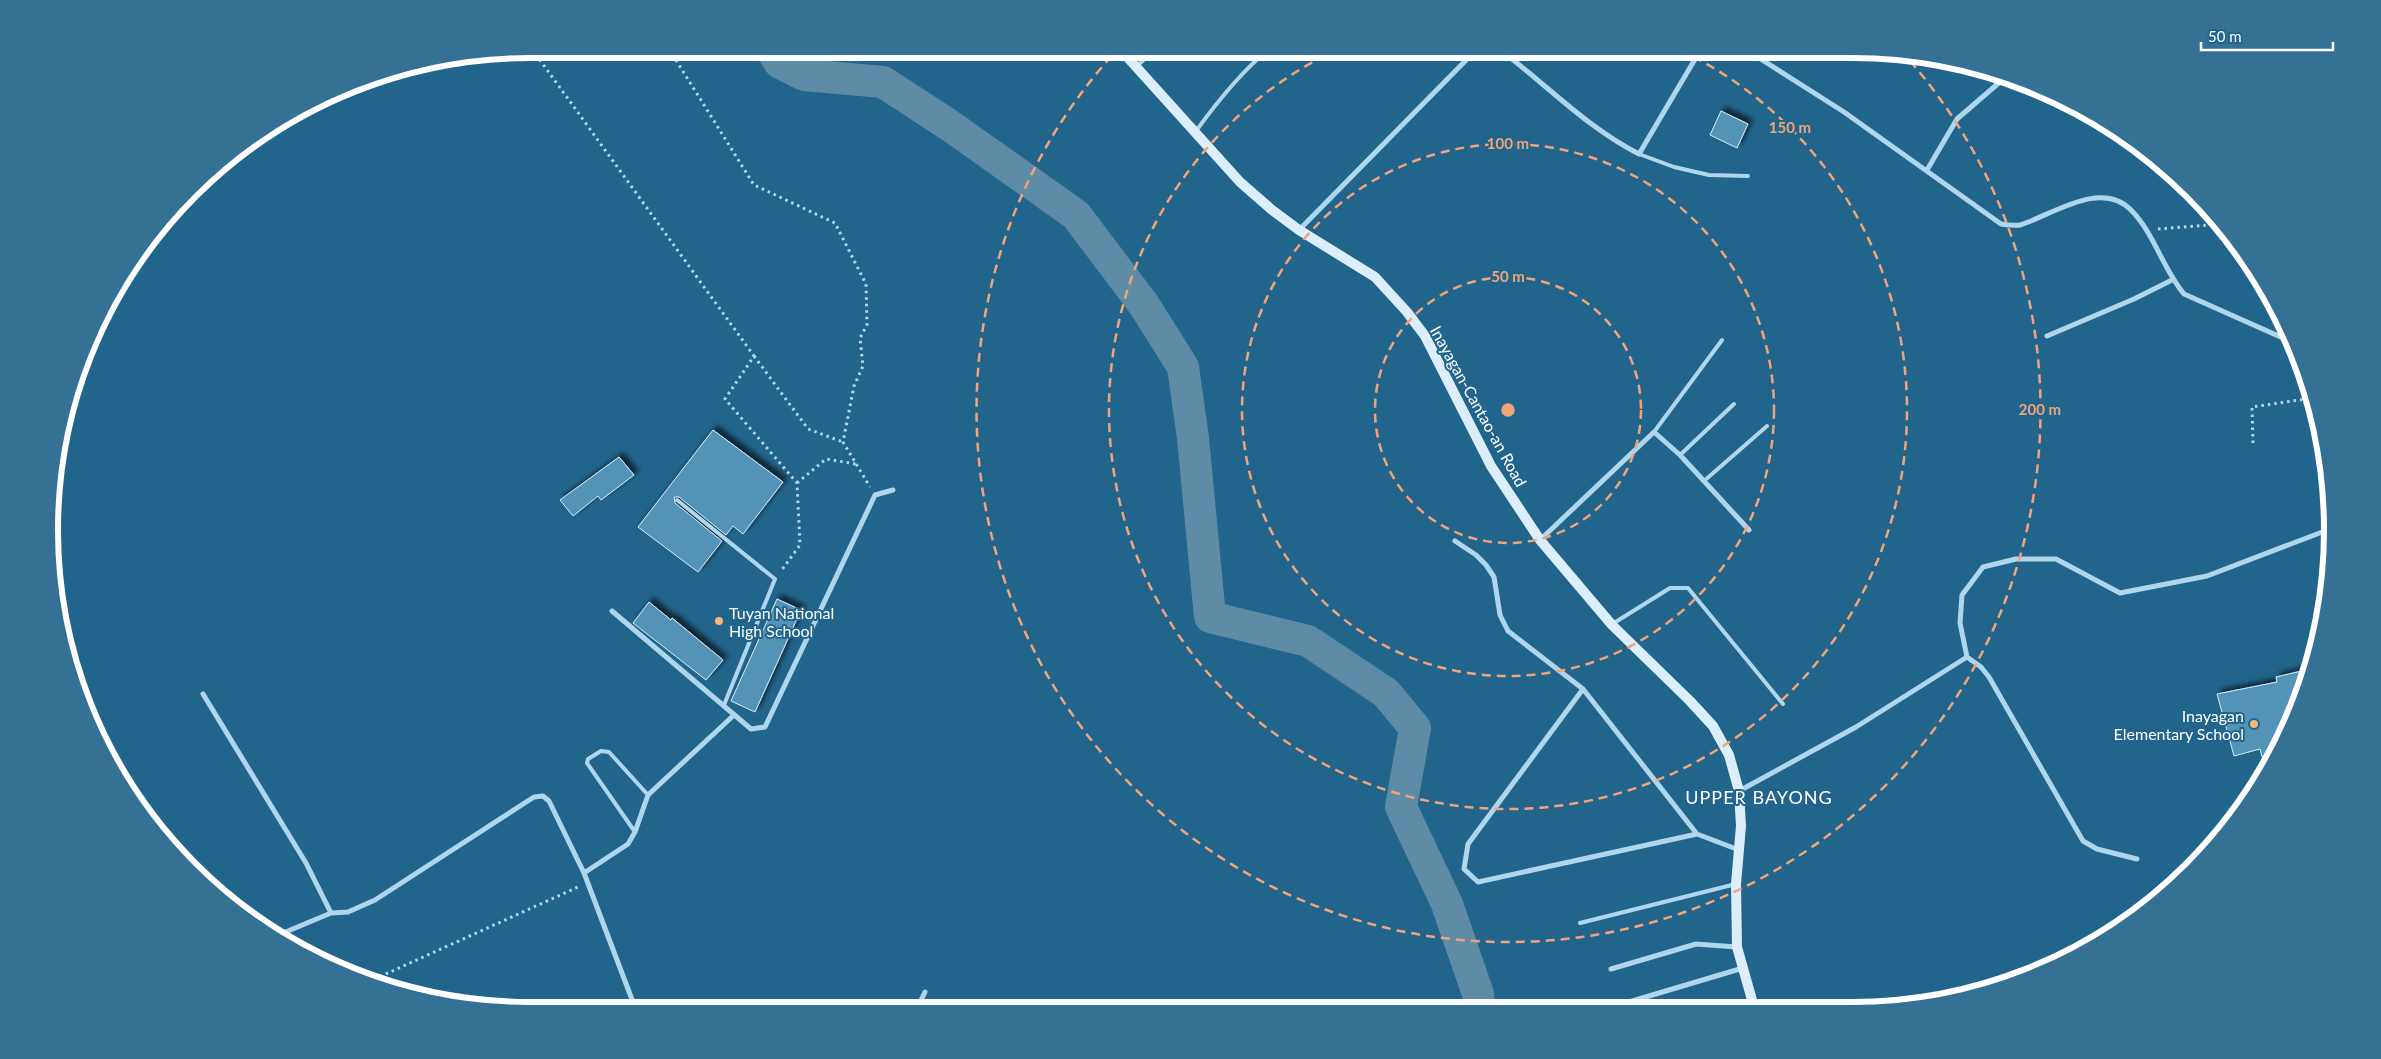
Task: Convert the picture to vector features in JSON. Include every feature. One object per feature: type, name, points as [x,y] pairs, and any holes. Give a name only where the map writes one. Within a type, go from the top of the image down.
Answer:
[{"type":"street","name":"Inayagan-Cantao-an Road","points":[[1128,58],[1240,182],[1272,210],[1299,230],[1375,277],[1407,312],[1425,336],[1491,466],[1540,540],[1612,625],[1690,700],[1713,726],[1729,756],[1739,791],[1740,850],[1736,884],[1737,947],[1753,1002]]},
{"type":"street","points":[[1299,230],[1468,58]]},
{"type":"street","points":[[1510,58],[1622,146],[1639,154],[1695,58]]},
{"type":"street","points":[[1759,58],[1844,112],[2001,224],[2018,226],[2089,199],[2101,198],[2118,201],[2131,210],[2145,230],[2172,280],[2184,294],[2283,338]]},
{"type":"street","points":[[1927,170],[1957,118],[2000,82]]},
{"type":"street","points":[[2047,336],[2134,299],[2172,280]]},
{"type":"street","points":[[1540,540],[1654,432],[1680,455],[1749,530]]},
{"type":"street","points":[[612,611],[751,729],[765,727],[875,495],[893,490]]},
{"type":"street","points":[[2137,859],[2096,849],[2083,841],[1989,677],[1981,667],[1967,657],[1960,623],[1962,596],[1983,567],[2016,559],[2056,559],[2120,593],[2207,576],[2323,532]]},
{"type":"street","points":[[1455,541],[1476,555],[1494,577],[1500,615],[1508,631],[1584,689],[1697,834],[1740,850]]},
{"type":"street","points":[[1739,791],[1856,727],[1967,657]]},
{"type":"street","points":[[1584,689],[1468,844],[1464,869],[1478,882],[1697,834]]},
{"type":"street","points":[[203,694],[306,863],[331,913]]},
{"type":"street","points":[[584,873],[628,844],[635,832],[648,795],[734,715]]},
{"type":"street","points":[[284,933],[331,913],[348,912],[375,900],[534,797],[543,796],[549,801],[588,882],[633,1002]]},
{"type":"street","points":[[1611,969],[1696,944],[1737,947]]},
{"type":"street","points":[[1629,1002],[1743,968]]},
{"type":"street","points":[[920,1002],[925,992]]},
{"type":"lane","points":[[1136,67],[1146,58]]},
{"type":"lane","points":[[1195,132],[1209,113],[1258,58]]},
{"type":"lane","points":[[1639,154],[1674,168],[1709,175],[1748,176]]},
{"type":"lane","points":[[1654,432],[1722,340]]},
{"type":"lane","points":[[1680,455],[1734,404]]},
{"type":"lane","points":[[1704,481],[1767,426]]},
{"type":"lane","points":[[676,500],[774,579],[724,705]]},
{"type":"lane","points":[[1612,625],[1670,588],[1688,588],[1783,704]]},
{"type":"lane","points":[[635,832],[587,763],[588,760],[601,750],[609,752],[648,795]]},
{"type":"lane","points":[[1580,923],[1736,884]]},
{"type":"path","points":[[539,58],[641,198],[657,225],[675,245],[808,430],[842,442],[875,495]]},
{"type":"path","points":[[674,58],[754,185],[835,223],[866,284],[867,325],[860,338],[863,366],[854,386],[842,442]]},
{"type":"path","points":[[2145,230],[2212,225]]},
{"type":"path","points":[[754,356],[726,399],[797,483],[800,545],[774,579]]},
{"type":"path","points":[[2253,443],[2252,406],[2305,399]]},
{"type":"path","points":[[797,483],[826,459],[857,464]]},
{"type":"path","points":[[380,977],[588,882]]},
{"type":"building","points":[[1721,111],[1748,124],[1737,148],[1710,135]]},
{"type":"building","points":[[713,430],[783,482],[743,534],[733,526],[726,535],[679,497],[674,497],[675,503],[722,541],[698,572],[638,527]]},
{"type":"building","points":[[619,457],[634,475],[601,500],[598,496],[573,516],[560,500]]},
{"type":"building","points":[[777,599],[801,610],[755,712],[731,701]]},
{"type":"building","points":[[649,602],[671,620],[672,618],[723,660],[706,680],[633,623]]},
{"type":"building","name":"Inayagan Elementary School","points":[[2301,671],[2288,710],[2275,738],[2265,756],[2262,757],[2260,749],[2234,756],[2217,694],[2277,682],[2276,677]]},
{"type":"waterway","points":[[777,58],[780,63],[804,75],[883,82],[949,125],[1076,215],[1144,305],[1183,367],[1193,438],[1210,617],[1308,641],[1386,693],[1415,728],[1401,807],[1447,904],[1478,994],[1479,1002]]},
{"type":"place","name":"Tuyan National High School","points":[[719,621]]},
{"type":"place","name":"Inayagan Elementary School","points":[[2254,724]]},
{"type":"district","name":"UPPER BAYONG","points":[[1759,797]]}]
